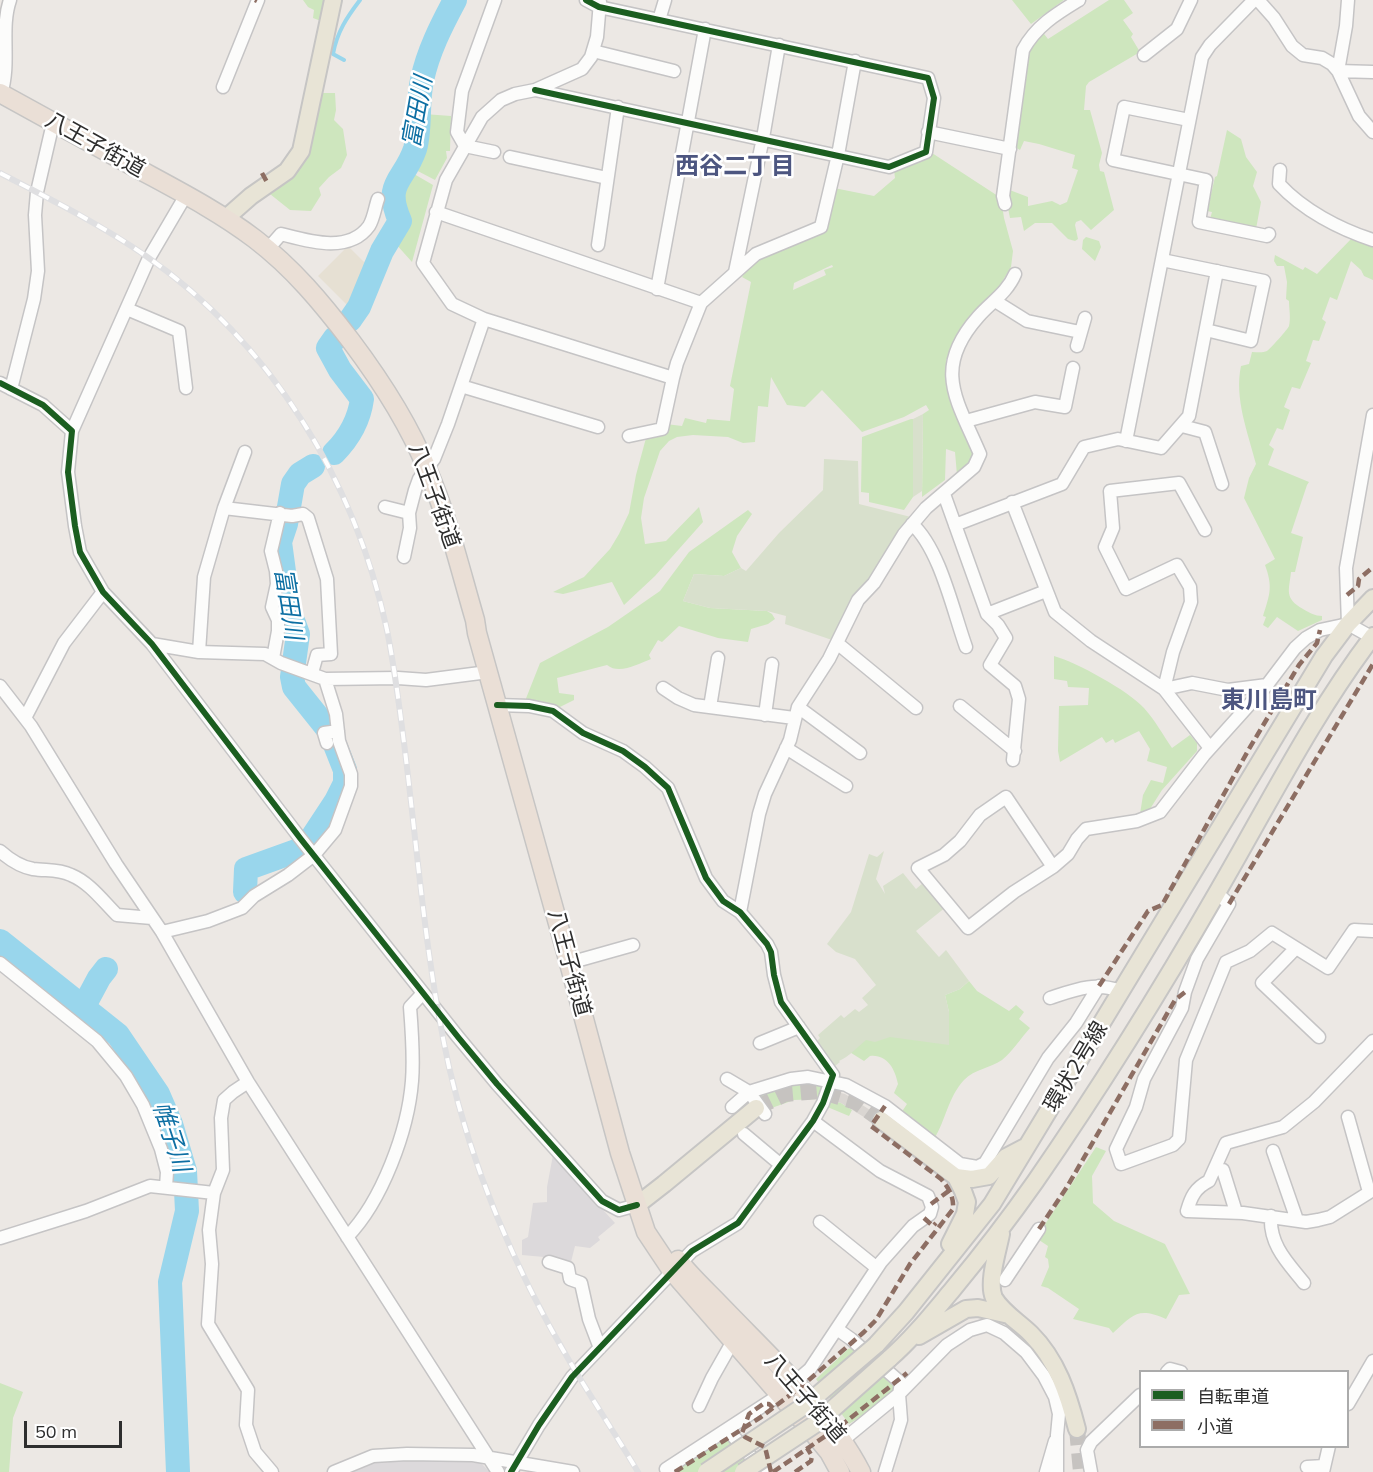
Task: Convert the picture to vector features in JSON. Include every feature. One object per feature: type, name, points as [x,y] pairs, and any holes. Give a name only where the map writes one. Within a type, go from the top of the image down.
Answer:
[{"type":"highway","name":"八王子街道","points":[[1,93],[226,218],[267,250],[298,276],[332,315],[377,376],[405,422],[427,469],[444,516],[475,620],[620,1153],[640,1202],[646,1232],[788,1389],[840,1472]]},
{"type":"highway","name":"八王子街道","points":[[676,1267],[733,1341],[843,1440],[861,1472]]},
{"type":"main road","points":[[226,218],[251,196],[287,171],[301,151],[333,0]]},
{"type":"main road","name":"環状2号線","points":[[706,1472],[807,1404],[876,1345],[906,1312],[945,1260],[992,1204],[1324,656],[1348,624],[1373,598]]},
{"type":"main road","name":"環状2号線","points":[[743,1472],[817,1423],[909,1341],[1002,1230],[1108,1072],[1217,893],[1292,759],[1349,669],[1373,637]]},
{"type":"main road","points":[[640,1202],[760,1111]]},
{"type":"main road","points":[[881,1120],[956,1177],[963,1191],[967,1202],[965,1214],[953,1235],[945,1260]]},
{"type":"main road","points":[[956,1177],[972,1179],[989,1176],[1006,1157],[1028,1146]]},
{"type":"main road","points":[[1002,1230],[992,1279],[993,1296],[1009,1315],[1031,1334],[1055,1365],[1069,1396],[1077,1429]]},
{"type":"main road","points":[[909,1341],[966,1309],[978,1308],[1009,1315]]},
{"type":"street","points":[[1,93],[7,73],[7,11],[10,0]]},
{"type":"street","points":[[223,87],[258,0]]},
{"type":"street","points":[[494,152],[465,146],[457,132],[462,91],[495,0]]},
{"type":"street","points":[[535,90],[889,166],[926,152],[934,98],[928,78],[659,20],[586,0]]},
{"type":"street","points":[[659,20],[664,0]]},
{"type":"street","points":[[1005,204],[1003,196],[1023,50],[1030,37],[1040,26],[1079,0]]},
{"type":"street","points":[[1144,55],[1178,29],[1191,0]]},
{"type":"street","points":[[1126,441],[1202,57],[1210,45],[1256,0],[1274,18],[1292,46],[1303,55],[1322,58],[1332,64],[1338,71],[1359,116],[1373,132]]},
{"type":"street","points":[[1338,71],[1348,0]]},
{"type":"street","points":[[600,4],[597,37],[593,51],[582,69],[535,90],[515,94],[490,108],[482,117],[446,180],[423,263],[452,304],[484,319],[673,378]]},
{"type":"street","points":[[657,289],[705,29]]},
{"type":"street","points":[[735,272],[763,138],[779,45]]},
{"type":"street","points":[[593,51],[674,71]]},
{"type":"street","points":[[629,436],[662,429],[676,363],[701,303],[756,254],[821,227],[838,155],[855,61]]},
{"type":"street","points":[[1338,71],[1373,72]]},
{"type":"street","points":[[598,244],[618,107]]},
{"type":"street","points":[[1189,120],[1124,107],[1113,160],[1206,180],[1199,222],[1267,236],[1269,234]]},
{"type":"street","points":[[53,123],[37,192],[35,215],[38,271],[34,299],[5,387],[43,405],[72,431]]},
{"type":"street","points":[[928,132],[1010,149]]},
{"type":"street","points":[[510,157],[607,178]]},
{"type":"street","points":[[1280,170],[1279,184],[1290,200],[1349,232],[1373,240]]},
{"type":"street","points":[[186,195],[152,252],[72,431],[68,472],[80,552],[103,592],[152,644],[300,838],[497,1084],[602,1201],[619,1210],[640,1202]]},
{"type":"street","points":[[267,250],[281,234],[326,243],[342,242],[354,238],[369,226],[378,199]]},
{"type":"street","points":[[436,212],[701,303]]},
{"type":"street","points":[[1162,260],[1264,281],[1251,341],[1206,330]]},
{"type":"street","points":[[956,525],[1062,484],[1084,447],[1118,439],[1161,448],[1189,416],[1217,271]]},
{"type":"street","points":[[740,912],[759,814],[765,794],[786,748],[796,713],[829,659],[858,600],[874,583],[912,524],[926,508],[974,467],[980,454],[954,394],[953,361],[973,323],[1006,291],[1015,274]]},
{"type":"street","points":[[995,301],[1027,321],[1080,332]]},
{"type":"street","points":[[127,309],[179,331],[186,388]]},
{"type":"street","points":[[1077,346],[1085,318]]},
{"type":"street","points":[[404,557],[410,528],[409,513],[419,479],[427,469],[448,424],[484,319]]},
{"type":"street","points":[[966,421],[1035,402],[1065,408],[1073,368]]},
{"type":"street","points":[[461,386],[598,427]]},
{"type":"street","points":[[1348,624],[1346,568],[1373,418]]},
{"type":"street","points":[[1182,426],[1205,432],[1222,484]]},
{"type":"street","points":[[199,652],[204,577],[224,508],[245,452]]},
{"type":"street","points":[[1164,689],[1173,652],[1191,602],[1190,587],[1177,564],[1126,589],[1105,547],[1113,528],[1110,491],[1179,483],[1205,530]]},
{"type":"street","points":[[944,494],[987,614],[1006,638],[990,665],[1014,686],[1019,699],[1014,755],[960,706]]},
{"type":"street","points":[[1012,502],[1054,612],[1091,641],[1164,689],[1210,748]]},
{"type":"street","points":[[385,507],[409,513]]},
{"type":"street","points":[[224,508],[303,514],[308,518],[327,579],[331,654],[317,655],[312,674]]},
{"type":"street","points":[[273,658],[278,620],[272,607],[277,584],[271,551],[286,514]]},
{"type":"street","points":[[912,524],[934,554],[966,647]]},
{"type":"street","points":[[987,614],[1046,591]]},
{"type":"street","points":[[25,718],[64,643],[103,592]]},
{"type":"street","points":[[1053,867],[1006,797],[980,815],[960,842],[944,855],[918,868],[968,928],[1014,892],[1053,867],[1068,854],[1086,829],[1137,821],[1160,812],[1210,748],[1267,686],[1295,648],[1306,638],[1320,630],[1348,624],[1373,637]]},
{"type":"street","points":[[837,643],[916,708]]},
{"type":"street","points":[[152,644],[199,652],[265,654],[325,679],[426,680],[488,672]]},
{"type":"street","points":[[710,706],[718,658]]},
{"type":"street","points":[[765,715],[772,664]]},
{"type":"street","points":[[162,932],[208,921],[242,908],[254,896],[288,875],[314,855],[335,830],[351,786],[351,774],[331,734],[336,714],[325,679]]},
{"type":"street","points":[[1164,689],[1192,684],[1228,690],[1267,686]]},
{"type":"street","points":[[0,686],[25,718],[162,932],[248,1082],[498,1472]]},
{"type":"street","points":[[663,688],[694,705],[765,715],[796,713],[860,753]]},
{"type":"street","points":[[497,705],[529,706],[553,711],[583,733],[623,751],[668,788],[706,878],[723,901],[740,912],[767,944],[771,952],[774,975],[782,1002],[833,1075],[813,1121],[738,1223],[693,1251],[572,1377],[539,1425],[514,1468]]},
{"type":"street","points":[[786,748],[846,786]]},
{"type":"street","points":[[0,851],[18,864],[33,869],[54,869],[72,875],[88,885],[117,915],[152,918]]},
{"type":"street","points":[[1217,893],[1229,904],[1197,959],[1185,992],[1182,1008],[1144,1079],[1136,1107],[1116,1149],[1121,1164],[1173,1144],[1179,1139],[1186,1060],[1226,962],[1250,951],[1272,933],[1328,968],[1354,930],[1373,931]]},
{"type":"street","points":[[569,963],[633,945]]},
{"type":"street","points":[[1295,949],[1262,983],[1319,1037]]},
{"type":"street","points":[[0,963],[97,1041],[126,1076],[143,1105],[161,1149],[168,1187]]},
{"type":"street","points":[[732,1107],[749,1092],[791,1079],[808,1077],[846,1085],[875,1100],[960,1164],[977,1167],[985,1163],[1048,1058],[1076,1023],[1099,986]]},
{"type":"street","points":[[1050,998],[1082,987],[1099,986],[1121,992]]},
{"type":"street","points":[[346,1237],[361,1222],[375,1200],[396,1147],[411,1084],[413,1058],[410,1007],[423,993]]},
{"type":"street","points":[[760,1043],[800,1027]]},
{"type":"street","points":[[1348,1116],[1371,1191],[1330,1217],[1306,1222],[1236,1212],[1187,1211],[1191,1198],[1199,1186],[1209,1181],[1226,1143],[1283,1127],[1314,1102],[1370,1048]]},
{"type":"street","points":[[727,1079],[749,1092],[760,1111]]},
{"type":"street","points":[[248,1082],[224,1100],[220,1135],[223,1170],[210,1192],[209,1230],[212,1264],[208,1324],[248,1390],[246,1425],[255,1452],[270,1472]]},
{"type":"street","points":[[668,1472],[666,1468],[728,1430],[788,1389],[810,1369],[893,1246],[913,1226],[930,1214],[932,1207],[928,1196],[880,1172],[813,1121]]},
{"type":"street","points":[[744,1134],[781,1165]]},
{"type":"street","points":[[1273,1151],[1297,1220]]},
{"type":"street","points":[[1223,1170],[1236,1212]]},
{"type":"street","points":[[0,1239],[86,1211],[150,1186],[210,1192]]},
{"type":"street","points":[[1271,1216],[1270,1228],[1277,1250],[1304,1283]]},
{"type":"street","points":[[820,1222],[877,1268]]},
{"type":"street","points":[[1005,1280],[1038,1229]]},
{"type":"street","points":[[549,1262],[568,1268],[570,1279],[581,1283],[589,1319],[600,1348]]},
{"type":"street","points":[[970,1330],[979,1318]]},
{"type":"street","points":[[843,1440],[899,1394],[947,1345],[970,1330],[987,1325],[1005,1333],[1026,1352],[1044,1376],[1059,1414],[1057,1472]]},
{"type":"street","points":[[837,1329],[901,1383],[899,1394],[901,1420],[885,1472]]},
{"type":"street","points":[[699,1407],[733,1341]]},
{"type":"street","points":[[1349,1401],[1373,1361]]},
{"type":"street","points":[[1091,1472],[1087,1450],[1091,1442],[1139,1396]]},
{"type":"street","points":[[728,1430],[764,1472]]},
{"type":"street","points":[[1046,1472],[1057,1435]]},
{"type":"street","points":[[1307,1467],[1323,1469],[1328,1448]]},
{"type":"street","points":[[334,1472],[373,1456],[407,1454],[473,1455],[514,1468],[573,1472]]},
{"type":"shaded area","points":[[348,246],[364,262],[367,259],[373,265],[355,303],[349,307],[318,276]]},
{"type":"shaded area","points":[[834,1091],[845,1094],[878,1115],[872,1122],[841,1103],[829,1100]]},
{"type":"shaded area","points":[[553,1155],[615,1223],[598,1237],[600,1240],[590,1248],[575,1246],[570,1266],[544,1257],[522,1255],[522,1240],[528,1237],[533,1203],[547,1202],[547,1187]]},
{"type":"shaded area","points":[[437,1459],[481,1463],[490,1472],[346,1472],[373,1463]]},
{"type":"green space","points":[[303,0],[326,0],[321,21],[313,18],[314,10],[308,7]]},
{"type":"green space","points":[[1012,0],[1064,0],[1031,24]]},
{"type":"green space","points":[[1109,0],[1124,0],[1133,13],[1123,20],[1133,34],[1131,37],[1140,52],[1086,86],[1084,110],[1090,110],[1102,153],[1100,171],[1104,172],[1114,210],[1091,230],[1081,220],[1076,222],[1078,239],[1075,241],[1068,239],[1052,223],[1035,223],[1024,231],[1021,217],[1010,218],[1006,198],[1007,189],[1028,197],[1028,206],[1052,201],[1060,205],[1067,202],[1078,170],[1072,168],[1075,155],[1024,141],[1020,150],[1015,147],[1025,54],[1041,30],[1048,39]]},
{"type":"green space","points":[[322,93],[335,93],[334,120],[343,129],[347,155],[341,168],[319,188],[321,195],[311,211],[290,210],[270,194],[292,174],[313,132]]},
{"type":"green space","points":[[424,114],[451,116],[450,151],[446,151],[447,158],[435,180],[412,168],[400,189],[395,190],[419,146]]},
{"type":"green space","points":[[1227,130],[1241,139],[1246,157],[1257,172],[1253,186],[1261,202],[1256,229],[1210,219],[1212,212],[1207,211]]},
{"type":"green space","points":[[932,153],[1001,198],[1013,251],[1011,267],[994,295],[974,312],[946,360],[947,388],[976,453],[969,464],[957,475],[955,452],[946,449],[945,480],[922,497],[923,414],[929,410],[926,405],[904,417],[862,432],[822,390],[805,407],[787,405],[771,377],[768,407],[758,406],[755,442],[743,443],[728,437],[693,435],[677,437],[669,441],[660,451],[644,498],[641,518],[645,544],[666,541],[699,507],[703,522],[655,576],[624,605],[612,582],[563,594],[553,592],[584,577],[610,549],[629,513],[646,438],[666,424],[682,426],[685,418],[706,423],[707,419],[730,421],[734,389],[730,386],[751,282],[742,277],[757,256],[823,231],[834,188],[874,196],[895,178],[894,170]],"holes":[[[832,265],[833,267],[824,270],[826,275],[793,290],[794,283]]]},
{"type":"green space","points":[[414,174],[433,185],[412,262],[395,243],[397,238],[401,237],[407,216],[397,195],[404,192]]},
{"type":"green space","points":[[1086,237],[1099,241],[1101,247],[1095,261],[1082,249],[1083,240]]},
{"type":"green space","points":[[1352,238],[1373,244],[1373,280],[1364,276],[1351,261],[1337,300],[1330,297],[1322,319],[1326,322],[1319,341],[1313,340],[1306,361],[1311,363],[1300,389],[1292,387],[1284,407],[1290,410],[1283,430],[1277,428],[1269,445],[1274,449],[1268,465],[1309,482],[1291,533],[1303,537],[1295,572],[1291,572],[1289,594],[1297,605],[1312,614],[1322,616],[1322,620],[1298,631],[1277,617],[1268,628],[1263,625],[1270,590],[1265,565],[1275,559],[1244,498],[1249,478],[1256,464],[1239,390],[1241,366],[1249,364],[1252,352],[1267,351],[1289,326],[1289,301],[1286,299],[1287,282],[1284,266],[1277,266],[1274,261],[1275,255],[1303,270],[1305,267],[1317,274]]},
{"type":"green space","points":[[923,414],[922,491],[913,497],[913,419]]},
{"type":"green space","points":[[913,419],[913,497],[904,510],[869,502],[869,493],[861,492],[862,437]]},
{"type":"green space","points":[[824,459],[858,461],[859,504],[911,517],[835,641],[785,624],[786,616],[767,611],[710,608],[683,601],[694,574],[724,576],[741,568],[746,571],[779,533],[823,490]]},
{"type":"green space","points":[[748,510],[752,514],[737,536],[732,552],[741,568],[724,576],[694,574],[683,601],[710,608],[767,611],[775,619],[768,624],[751,629],[748,642],[718,638],[679,626],[662,642],[658,640],[649,655],[651,659],[635,666],[617,669],[607,665],[557,678],[559,693],[574,695],[574,700],[556,709],[525,701],[540,663],[608,627],[660,591],[689,552]]},
{"type":"green space","points":[[1054,656],[1102,678],[1137,701],[1152,717],[1172,748],[1190,735],[1197,743],[1197,751],[1162,790],[1150,809],[1140,814],[1143,795],[1151,780],[1163,783],[1167,767],[1147,761],[1150,749],[1139,731],[1115,743],[1113,739],[1106,743],[1102,737],[1060,762],[1058,751],[1059,706],[1088,705],[1089,688],[1068,687],[1067,681],[1054,679]]},
{"type":"green space","points":[[884,851],[876,879],[885,894],[883,886],[903,873],[916,889],[923,883],[946,907],[916,931],[939,957],[946,950],[969,981],[960,989],[945,995],[949,1012],[949,1045],[890,1037],[875,1042],[866,1040],[835,1066],[816,1042],[820,1038],[818,1035],[841,1015],[844,1018],[855,1009],[859,1012],[868,1005],[862,998],[876,985],[855,959],[836,952],[827,944],[851,912],[869,854],[877,857]]},
{"type":"green space","points":[[969,981],[977,991],[1009,1011],[1016,1005],[1024,1012],[1019,1019],[1030,1028],[1002,1060],[973,1073],[964,1080],[954,1094],[934,1139],[901,1113],[907,1104],[894,1093],[898,1084],[895,1073],[886,1060],[870,1056],[864,1061],[840,1046],[949,1012],[945,995],[960,989]]},
{"type":"green space","points":[[808,1081],[825,1087],[820,1099],[794,1100],[766,1110],[757,1095],[768,1089]]},
{"type":"green space","points":[[829,1100],[841,1103],[852,1110],[849,1116],[825,1106]]},
{"type":"green space","points":[[1096,1147],[1106,1151],[1092,1176],[1093,1203],[1114,1221],[1165,1244],[1190,1294],[1179,1295],[1166,1319],[1149,1313],[1137,1314],[1113,1333],[1109,1328],[1073,1319],[1079,1309],[1048,1288],[1041,1286],[1049,1267],[1048,1259],[1045,1257],[1048,1246],[1036,1238]]},
{"type":"green space","points":[[855,1347],[898,1386],[884,1402],[849,1424],[816,1379],[848,1349]]},
{"type":"green space","points":[[0,1383],[23,1392],[13,1418],[9,1472],[0,1472]]},
{"type":"green space","points":[[728,1435],[758,1472],[672,1472]]},
{"type":"waterway","points":[[344,60],[333,54],[335,46],[343,25],[360,0]]},
{"type":"waterway","name":"富田川","points":[[350,320],[359,307],[382,251],[400,221],[395,208],[394,190],[415,149],[421,88],[428,59],[455,0]]},
{"type":"waterway","name":"富田川","points":[[334,453],[352,429],[362,399],[340,370],[328,348],[335,338]]},
{"type":"waterway","name":"富田川","points":[[313,466],[300,474],[293,484],[286,524],[280,542],[285,579],[284,610],[294,623],[298,634],[292,677],[294,687],[330,732],[345,770],[345,783],[313,836]]},
{"type":"waterway","name":"富田川","points":[[245,892],[246,869],[296,851]]},
{"type":"waterway","name":"帷子川","points":[[0,941],[118,1035],[158,1094],[171,1124],[185,1171],[187,1211],[170,1282],[178,1472]]},
{"type":"waterway","name":"富田川","points":[[84,1006],[106,969]]},
{"type":"tunnel","points":[[756,1108],[785,1094],[819,1091],[856,1102],[881,1120]]},
{"type":"tunnel","points":[[1077,1429],[1081,1472]]},
{"type":"railway","points":[[0,173],[111,233],[146,256],[191,291],[232,331],[269,374],[302,420],[330,469],[354,521],[373,575],[387,630],[410,790],[434,989],[449,1067],[470,1144],[498,1219],[532,1292],[570,1362],[638,1472]]},
{"type":"marked path","points":[[262,173],[268,184]]},
{"type":"marked path","points":[[1347,595],[1358,586],[1359,579],[1373,567]]},
{"type":"marked path","points":[[1099,986],[1148,911],[1162,905],[1249,749],[1299,665],[1317,643],[1320,630]]},
{"type":"marked path","points":[[1229,904],[1373,664]]},
{"type":"marked path","points":[[1039,1229],[1067,1187],[1175,1000],[1185,992]]},
{"type":"marked path","points":[[675,1472],[761,1417],[802,1386],[864,1332],[876,1320],[910,1264],[953,1209],[950,1193],[941,1179],[871,1126],[885,1106]]},
{"type":"marked path","points":[[931,1204],[950,1190]]},
{"type":"marked path","points":[[924,1218],[933,1226],[936,1223]]},
{"type":"marked path","points":[[773,1472],[843,1424],[907,1373]]},
{"type":"marked path","points":[[771,1472],[765,1447],[745,1437],[742,1433],[749,1414],[763,1404],[769,1404],[773,1408]]},
{"type":"marked path","points":[[795,1472],[811,1461],[812,1456],[807,1448]]},
{"type":"cycle path","points":[[535,90],[889,167],[926,152],[934,98],[928,78],[599,7],[586,0]]},
{"type":"cycle path","points":[[0,383],[43,405],[72,431],[68,472],[80,552],[103,592],[152,644],[300,838],[497,1084],[602,1201],[619,1210],[637,1205]]},
{"type":"cycle path","points":[[497,705],[529,706],[553,711],[583,733],[623,751],[668,788],[706,878],[723,901],[740,912],[767,944],[771,952],[781,1002],[833,1075],[823,1103],[813,1121],[738,1223],[692,1251],[572,1377],[539,1425],[511,1472]]},
{"type":"district","name":"西谷二丁目","points":[[735,167]]},
{"type":"district","name":"東川島町","points":[[1269,701]]}]
